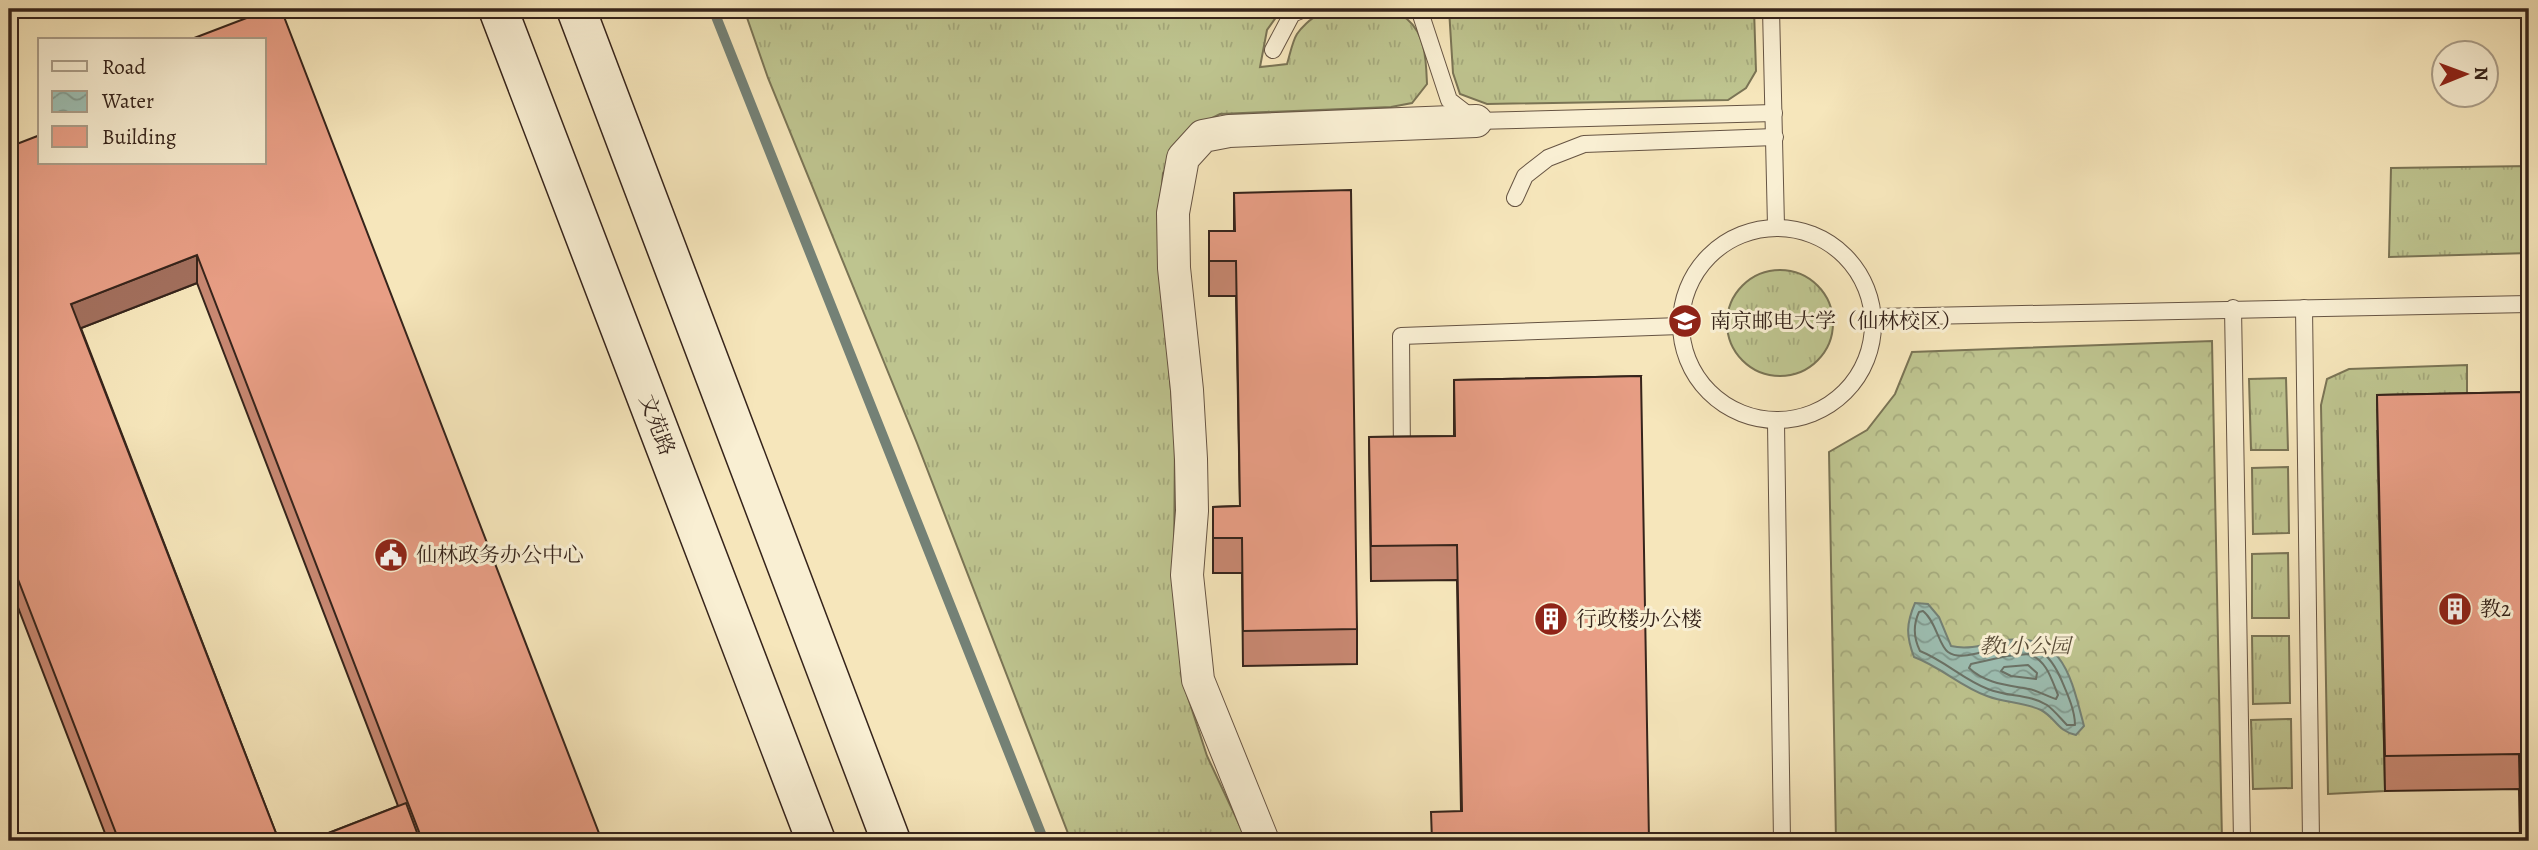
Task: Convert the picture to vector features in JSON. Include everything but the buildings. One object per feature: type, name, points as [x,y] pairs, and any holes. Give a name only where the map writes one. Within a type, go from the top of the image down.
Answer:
[{"type":"main road","name":"文苑路","points":[[498,9],[817,841]]},
{"type":"main road","points":[[576,9],[891,841]]},
{"type":"street","points":[[1263,841],[1198,680],[1196,668],[1187,575],[1192,511],[1188,403],[1174,268],[1173,213],[1183,158],[1203,136],[1229,131],[1476,121]]},
{"type":"lane","points":[[1273,50],[1292,14],[1304,9]]},
{"type":"lane","points":[[1414,9],[1420,12],[1449,100],[1476,121],[1774,113]]},
{"type":"lane","points":[[1771,9],[1776,226]]},
{"type":"lane","points":[[1515,198],[1525,176],[1548,158],[1584,144],[1774,137]]},
{"type":"lane","points":[[1776,226],[1825,238],[1861,274],[1875,317],[1863,372],[1828,408],[1776,423],[1730,410],[1694,374],[1680,326],[1692,276],[1727,240],[1776,226]]},
{"type":"lane","points":[[1875,317],[2529,304]]},
{"type":"lane","points":[[2233,308],[2242,841]]},
{"type":"lane","points":[[2304,308],[2311,841]]},
{"type":"lane","points":[[1402,463],[1401,336],[1680,326]]},
{"type":"lane","points":[[1776,423],[1782,841]]},
{"type":"green space","points":[[744,9],[1282,9],[1267,30],[1260,67],[1287,64],[1299,32],[1312,19],[1326,14],[1363,10],[1388,12],[1407,19],[1418,33],[1424,49],[1427,84],[1412,103],[1391,107],[1220,114],[1190,129],[1163,173],[1158,229],[1175,440],[1174,565],[1182,679],[1207,756],[1247,841],[1071,841],[917,443],[768,78]]},
{"type":"green space","points":[[1449,9],[1754,9],[1756,71],[1746,88],[1728,100],[1487,104],[1460,94],[1453,73]]},
{"type":"green space","points":[[2529,166],[2529,253],[2389,257],[2391,168]]},
{"type":"green space","points":[[1780,270],[1800,274],[1817,286],[1829,303],[1833,323],[1829,343],[1817,360],[1800,372],[1780,376],[1760,372],[1743,360],[1731,343],[1727,323],[1731,303],[1743,286],[1760,274]]},
{"type":"green space","name":"教1小公园","points":[[2212,341],[2222,841],[1836,841],[1829,452],[1867,430],[1895,394],[1912,352]]},
{"type":"green space","points":[[2467,365],[2467,428],[2377,431],[2385,791],[2328,794],[2321,405],[2327,379],[2349,369]]},
{"type":"green space","points":[[2286,378],[2288,450],[2251,450],[2249,379]]},
{"type":"green space","points":[[2288,467],[2289,533],[2253,534],[2252,468]]},
{"type":"green space","points":[[2288,553],[2289,618],[2252,618],[2252,554]]},
{"type":"green space","points":[[2252,636],[2289,636],[2290,703],[2253,704]]},
{"type":"green space","points":[[2291,719],[2292,788],[2253,789],[2251,720]]},
{"type":"water","points":[[1915,603],[1928,604],[1939,617],[1951,646],[1969,647],[2021,639],[2038,642],[2051,650],[2068,674],[2084,726],[2076,735],[2070,733],[2041,710],[1978,692],[1914,657],[1908,630]]},
{"type":"waterway","points":[[713,9],[1044,841]]},
{"type":"place","name":"南京邮电大学（仙林校区）","points":[[1685,321]]},
{"type":"place","name":"仙林政务办公中心","points":[[391,555]]},
{"type":"place","name":"教2","points":[[2455,609]]},
{"type":"place","name":"行政楼办公楼","points":[[1551,619]]}]
